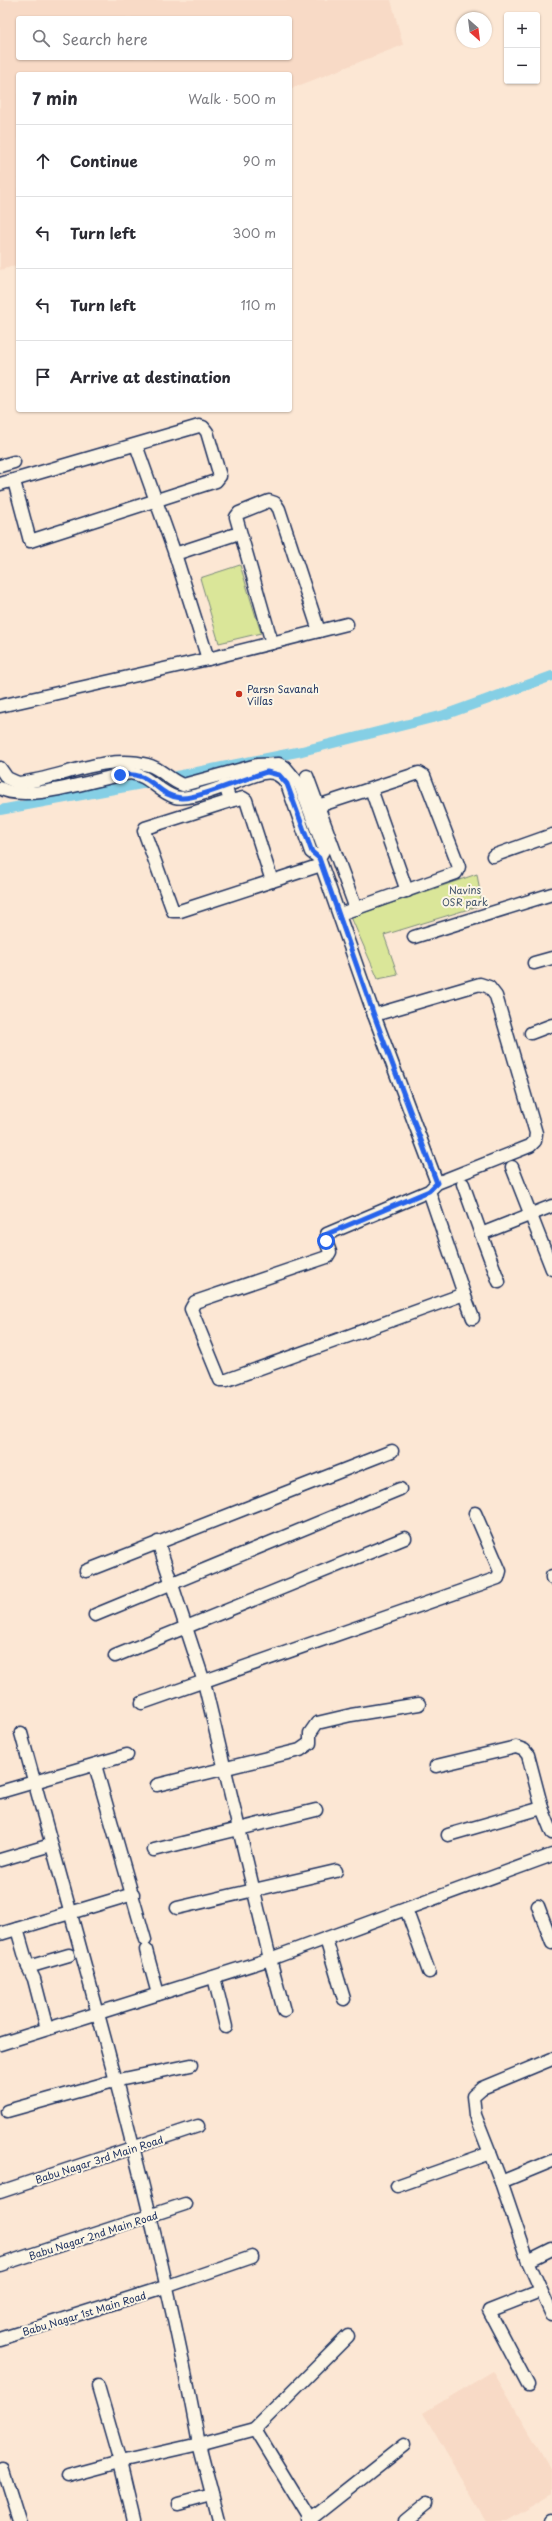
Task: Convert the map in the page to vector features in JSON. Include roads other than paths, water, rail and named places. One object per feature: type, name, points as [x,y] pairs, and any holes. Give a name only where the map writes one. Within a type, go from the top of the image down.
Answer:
[{"type":"street","points":[[0,484],[199,426],[203,427],[206,432],[220,476],[219,480],[30,541],[14,481]]},
{"type":"street","points":[[136,445],[174,554],[208,659]]},
{"type":"street","points":[[0,466],[14,462]]},
{"type":"street","points":[[272,643],[236,519],[239,513],[269,501],[275,503],[279,509],[319,631]]},
{"type":"street","points":[[174,554],[233,535]]},
{"type":"street","points":[[0,706],[208,659],[347,624]]},
{"type":"street","points":[[1,771],[12,781],[32,780],[108,764],[130,768],[168,794],[183,798],[225,785],[262,769]]},
{"type":"street","points":[[0,788],[12,794],[34,793],[130,768],[150,765],[183,784],[262,769],[287,775],[300,785],[315,820],[324,848],[320,861],[272,882],[180,911],[173,911],[144,831],[145,828],[230,801],[240,798],[246,800],[272,882]]},
{"type":"street","points":[[318,806],[419,773],[424,776],[455,853],[459,867],[456,873],[340,914]]},
{"type":"street","points":[[287,775],[312,852],[320,861],[340,914],[433,1187],[464,1294],[473,1318]]},
{"type":"street","points":[[307,776],[356,908]]},
{"type":"street","points":[[32,780],[34,793]]},
{"type":"street","points":[[183,784],[183,798]]},
{"type":"street","points":[[225,785],[230,801]]},
{"type":"street","points":[[371,789],[407,891]]},
{"type":"street","points":[[302,825],[315,820]]},
{"type":"street","points":[[493,856],[552,835]]},
{"type":"street","points":[[414,937],[552,894]]},
{"type":"street","points":[[534,963],[552,958]]},
{"type":"street","points":[[374,1015],[480,984],[489,987],[496,996],[536,1133],[536,1140],[530,1146],[327,1234],[326,1241],[330,1252],[328,1256],[195,1302],[191,1309],[217,1376],[220,1380],[227,1380],[464,1294]]},
{"type":"street","points":[[531,1033],[552,1025]]},
{"type":"street","points":[[512,1167],[529,1215],[552,1269]]},
{"type":"street","points":[[463,1184],[499,1282]]},
{"type":"street","points":[[481,1234],[552,1206]]},
{"type":"street","points":[[86,1571],[392,1451]]},
{"type":"street","points":[[95,1615],[400,1489]]},
{"type":"street","points":[[142,1703],[498,1578],[500,1571],[475,1513]]},
{"type":"street","points":[[115,1656],[405,1538]]},
{"type":"street","points":[[158,1542],[170,1583],[187,1626],[204,1682],[223,1768],[284,2011]]},
{"type":"street","points":[[157,1785],[306,1748],[310,1744],[312,1728],[317,1723],[351,1715],[419,1704]]},
{"type":"street","points":[[21,1734],[71,1913],[168,2286],[199,2444],[219,2521]]},
{"type":"street","points":[[436,1766],[516,1747],[524,1750],[528,1755],[542,1808],[552,1833]]},
{"type":"street","points":[[0,1792],[127,1756]]},
{"type":"street","points":[[96,1764],[133,1894],[158,1994]]},
{"type":"street","points":[[448,1835],[542,1808]]},
{"type":"street","points":[[154,1850],[316,1810]]},
{"type":"street","points":[[0,1860],[51,1845]]},
{"type":"street","points":[[0,2044],[270,1959],[552,1855]]},
{"type":"street","points":[[177,1908],[253,1889],[336,1871]]},
{"type":"street","points":[[0,1934],[133,1894]]},
{"type":"street","points":[[538,1906],[552,1943]]},
{"type":"street","points":[[406,1909],[429,1972]]},
{"type":"street","points":[[17,1929],[28,1967],[34,1979],[47,2028]]},
{"type":"street","points":[[326,1939],[344,1998]]},
{"type":"street","points":[[28,1967],[69,1955]]},
{"type":"street","points":[[214,1977],[226,2028]]},
{"type":"street","points":[[552,2059],[482,2088],[473,2096],[475,2115],[501,2182],[528,2261],[552,2315]]},
{"type":"street","points":[[7,2111],[114,2081],[191,2065]]},
{"type":"street","name":"Babu Nagar 3rd Main Road","points":[[0,2192],[198,2126]]},
{"type":"street","points":[[397,2186],[490,2154]]},
{"type":"street","points":[[501,2182],[552,2161]]},
{"type":"street","name":"Babu Nagar 2nd Main Road","points":[[0,2266],[185,2204]]},
{"type":"street","points":[[528,2261],[552,2249]]},
{"type":"street","name":"Babu Nagar 1st Main Road","points":[[0,2339],[168,2286],[252,2256]]},
{"type":"street","points":[[528,2385],[489,2311],[540,2290]]},
{"type":"street","points":[[68,2476],[255,2429],[348,2336]]},
{"type":"street","points":[[98,2386],[120,2462],[133,2521]]},
{"type":"street","points":[[255,2429],[310,2521],[404,2444]]},
{"type":"street","points":[[3,2470],[19,2521]]},
{"type":"street","points":[[178,2504],[212,2495]]},
{"type":"street","points":[[405,2521],[428,2502]]},
{"type":"waterway","points":[[177,776],[302,751],[444,715],[552,676]]},
{"type":"waterway","points":[[0,810],[147,783]]},
{"type":"place","name":"Parsn Savanah Villas","points":[[239,694]]},
{"type":"park label","name":"Navins OSR park","points":[[465,894]]}]
